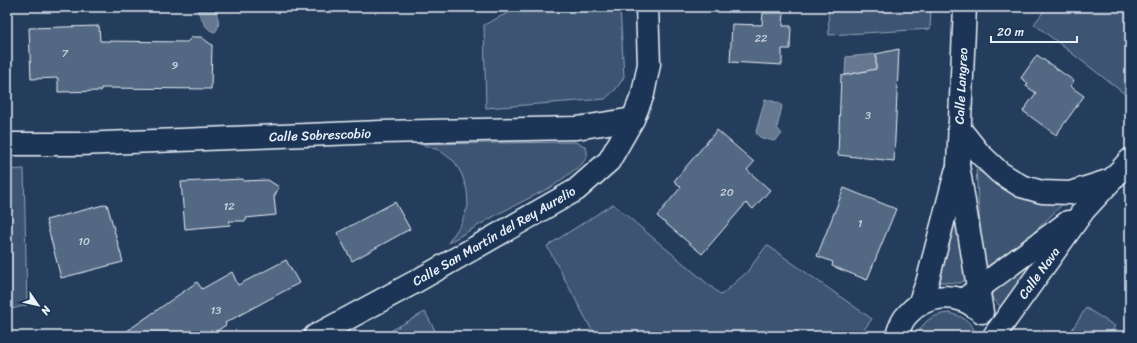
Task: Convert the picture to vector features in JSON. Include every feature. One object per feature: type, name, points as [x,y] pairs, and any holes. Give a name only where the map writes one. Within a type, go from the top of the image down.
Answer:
[{"type":"street","name":"Calle San Martín del Rey Aurelio","points":[[315,336],[415,282],[576,190],[608,161],[633,119],[643,94],[649,64],[647,7]]},
{"type":"street","name":"Calle Langreo","points":[[965,7],[958,165],[970,294]]},
{"type":"street","name":"Calle Sobrescobio","points":[[7,144],[80,144],[381,132],[577,128],[633,119]]},
{"type":"street","points":[[959,128],[979,154],[1000,172],[1021,186],[1042,192],[1070,193],[1112,180]]},
{"type":"street","name":"Calle Nava","points":[[994,336],[1084,210],[1130,160]]},
{"type":"street","name":"Calle Langreo","points":[[919,304],[927,283],[958,165]]},
{"type":"street","name":"Calle Nava","points":[[970,294],[1084,210]]},
{"type":"street","points":[[897,336],[900,326],[908,314],[919,304],[933,298],[970,294],[973,305],[982,312],[989,323],[994,336]]},
{"type":"shaded area","points":[[196,7],[214,7],[219,23],[215,32],[208,29]]},
{"type":"shaded area","points":[[519,7],[620,7],[624,77],[616,89],[605,99],[486,108],[484,25]]},
{"type":"shaded area","points":[[828,7],[931,7],[930,29],[829,35]]},
{"type":"shaded area","points":[[1047,7],[1130,7],[1130,98],[1034,24]]},
{"type":"shaded area","points":[[876,54],[876,69],[845,75],[846,57]]},
{"type":"shaded area","points":[[765,99],[779,103],[782,106],[777,128],[782,134],[774,141],[759,136],[756,132]]},
{"type":"shaded area","points":[[575,142],[585,146],[587,151],[587,157],[581,165],[553,186],[498,214],[448,243],[461,224],[468,206],[467,190],[462,175],[455,162],[439,150],[419,144]]},
{"type":"shaded area","points":[[24,169],[27,305],[7,310],[7,170]]},
{"type":"shaded area","points":[[976,169],[1018,197],[1065,202],[1027,239],[986,267],[980,226]]},
{"type":"shaded area","points":[[956,201],[967,279],[960,283],[941,282],[937,277]]},
{"type":"shaded area","points":[[613,204],[721,295],[747,272],[767,245],[872,319],[859,336],[595,336],[547,246]]},
{"type":"shaded area","points":[[1058,238],[1002,309],[992,297],[991,289]]},
{"type":"shaded area","points":[[1086,308],[1115,326],[1109,336],[1068,336]]},
{"type":"shaded area","points":[[425,312],[438,336],[381,336]]},
{"type":"shaded area","points":[[948,313],[966,320],[972,326],[977,336],[917,336],[922,326],[933,317]]},
{"type":"building","points":[[763,13],[784,13],[783,26],[791,26],[790,49],[782,49],[782,65],[730,62],[732,24],[762,25]]},
{"type":"building","points":[[99,26],[100,41],[187,42],[192,37],[201,37],[212,45],[211,89],[101,88],[101,91],[58,92],[58,78],[31,79],[29,28]]},
{"type":"building","points":[[899,49],[894,161],[838,155],[841,76],[876,69],[876,54]]},
{"type":"building","points":[[1037,55],[1074,81],[1070,86],[1084,96],[1056,135],[1023,111],[1036,93],[1026,86],[1028,83],[1021,78]]},
{"type":"building","points":[[717,130],[754,162],[747,170],[770,190],[753,209],[746,203],[702,254],[657,216],[681,187],[674,181]]},
{"type":"building","points":[[243,179],[243,181],[268,180],[279,187],[274,197],[276,215],[246,218],[246,221],[229,221],[230,225],[185,229],[181,182]]},
{"type":"building","points":[[844,188],[896,209],[867,280],[832,266],[833,262],[817,256]]},
{"type":"building","points":[[395,202],[410,229],[352,261],[337,233]]},
{"type":"building","points":[[107,204],[123,262],[61,278],[46,220]]},
{"type":"building","points":[[286,260],[299,283],[225,323],[226,325],[209,336],[120,336],[197,282],[202,289],[232,272],[238,285]]}]
